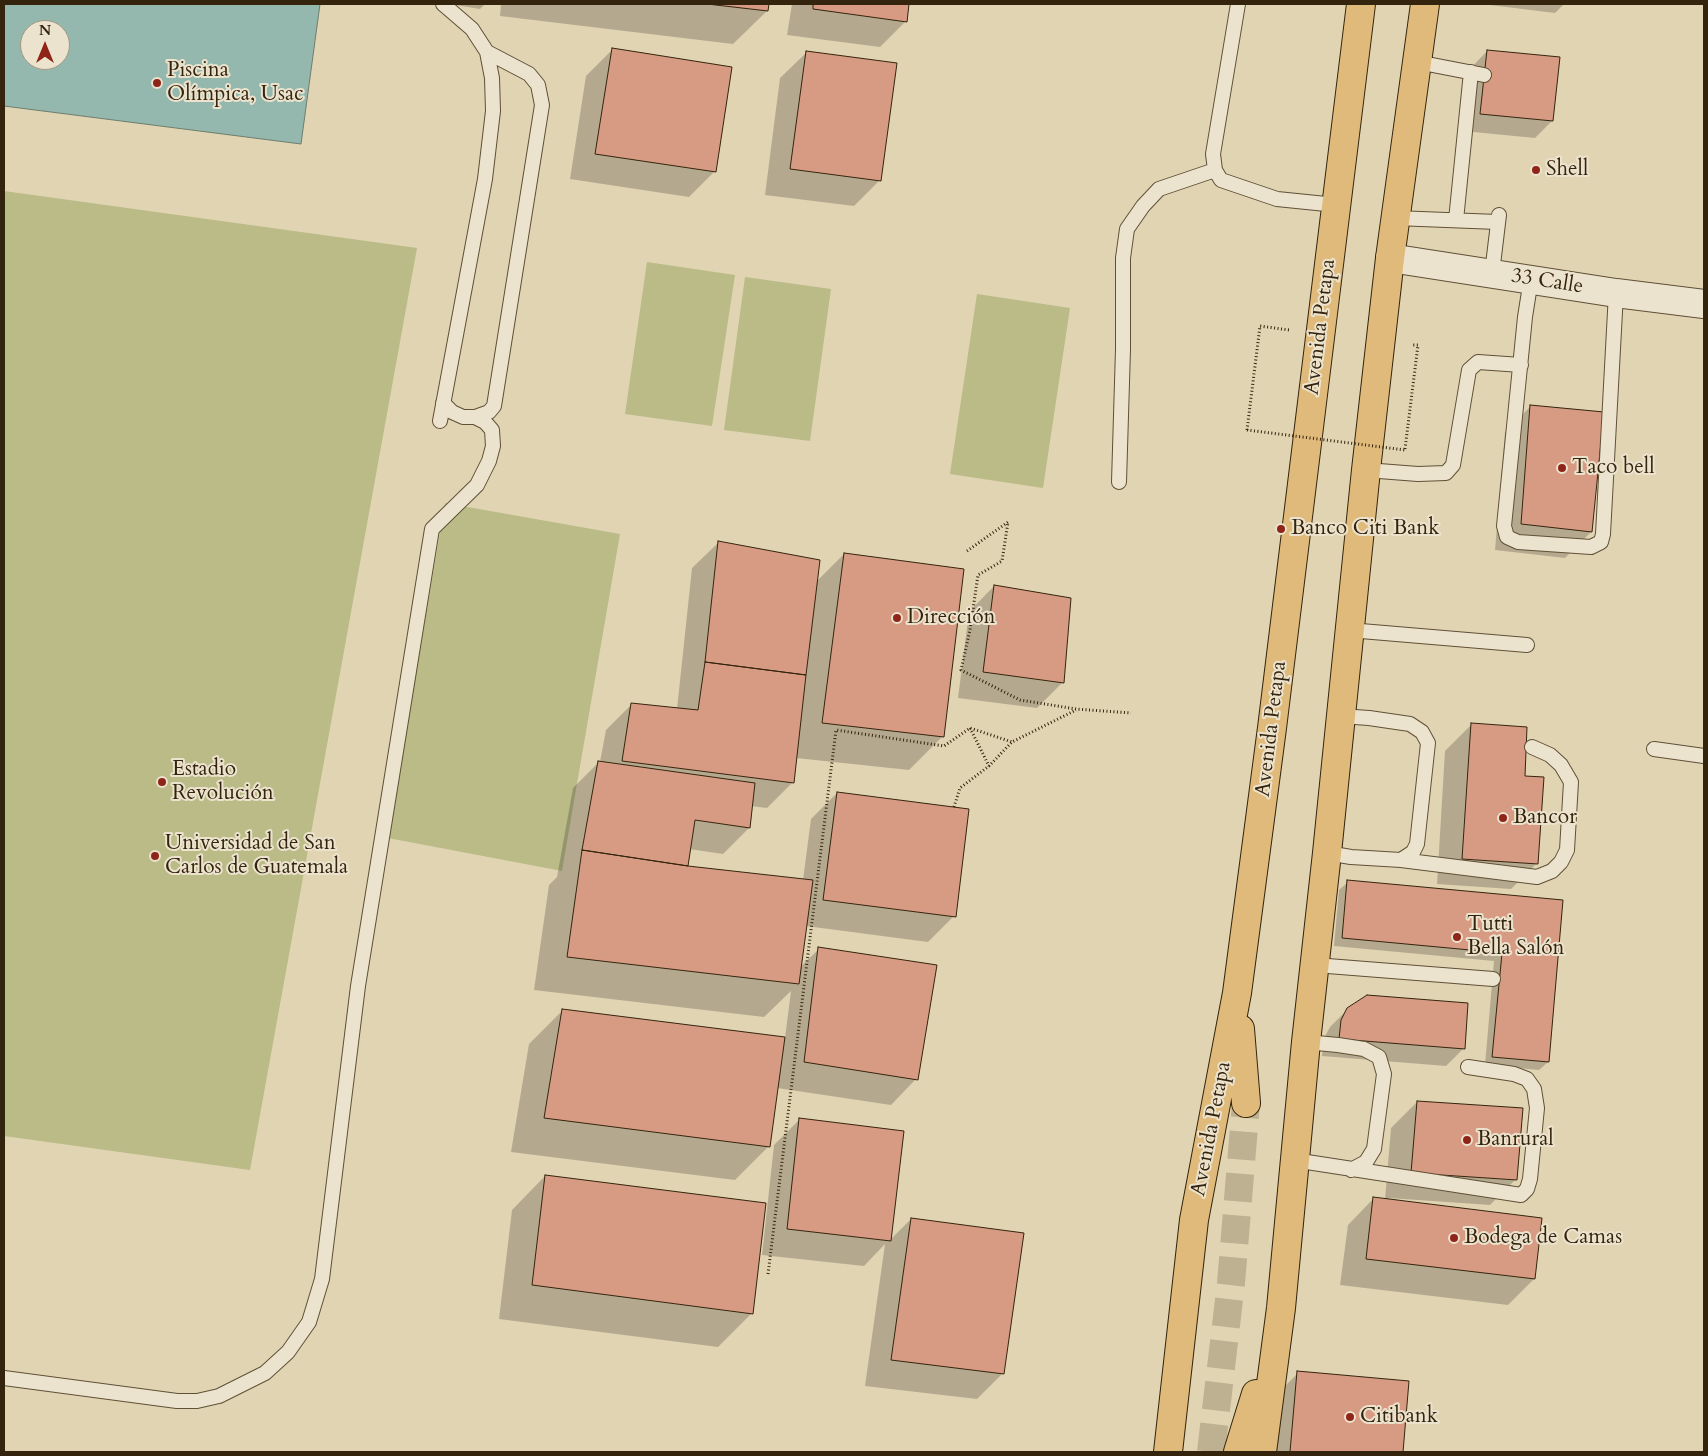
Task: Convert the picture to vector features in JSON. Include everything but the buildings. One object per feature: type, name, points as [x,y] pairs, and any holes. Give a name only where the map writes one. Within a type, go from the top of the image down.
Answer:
[{"type":"main road","name":"Avenida Petapa","points":[[1168,1452],[1194,1220],[1238,993],[1361,4]]},
{"type":"main road","points":[[1262,1452],[1281,1308],[1294,1160],[1366,470],[1395,218],[1425,4]]},
{"type":"main road","points":[[1238,993],[1246,1103]]},
{"type":"main road","points":[[1238,1452],[1281,1308]]},
{"type":"street","name":"33 Calle","points":[[1390,258],[1616,293],[1704,304]]},
{"type":"lane","points":[[440,421],[485,179],[493,111],[492,78],[488,52],[472,29],[443,4]]},
{"type":"lane","points":[[1238,4],[1213,154],[1215,170],[1221,180],[1277,199],[1336,204]]},
{"type":"lane","points":[[443,403],[452,412],[463,417],[475,417],[489,412],[494,406],[542,105],[538,85],[529,74],[488,52]]},
{"type":"lane","points":[[1417,62],[1477,74],[1456,220]]},
{"type":"lane","points":[[1119,482],[1123,349],[1123,258],[1127,229],[1143,206],[1159,189],[1215,170]]},
{"type":"lane","points":[[1395,218],[1456,220],[1498,218],[1492,274]]},
{"type":"lane","points":[[1531,279],[1525,316],[1504,526],[1507,537],[1518,542],[1591,547],[1601,542],[1603,534],[1616,293]]},
{"type":"lane","points":[[1366,470],[1418,474],[1446,473],[1453,464],[1469,370],[1478,362],[1521,365]]},
{"type":"lane","points":[[4,1378],[177,1402],[197,1401],[219,1396],[265,1373],[288,1352],[309,1322],[322,1280],[358,986],[432,529],[477,485],[489,461],[493,446],[492,430],[485,422],[475,417]]},
{"type":"lane","points":[[1349,630],[1528,645]]},
{"type":"lane","points":[[1340,716],[1410,724],[1422,732],[1428,743],[1417,844],[1413,852],[1401,860]]},
{"type":"lane","points":[[1327,852],[1351,857],[1401,860],[1537,877],[1552,871],[1561,862],[1566,850],[1570,782],[1561,765],[1550,755],[1532,747]]},
{"type":"lane","points":[[1654,749],[1704,756]]},
{"type":"lane","points":[[1315,965],[1493,979]]},
{"type":"lane","points":[[1306,1042],[1338,1045],[1364,1050],[1379,1056],[1384,1074],[1374,1148],[1366,1162],[1351,1170]]},
{"type":"lane","points":[[1294,1160],[1521,1194],[1528,1189],[1537,1108],[1534,1089],[1527,1079],[1514,1074],[1468,1067]]},
{"type":"path","points":[[1260,326],[1247,430],[1405,450],[1418,345]]},
{"type":"path","points":[[967,551],[1008,522],[1002,561],[978,575],[970,630],[961,670],[1020,700],[1076,709],[1131,713]]},
{"type":"path","points":[[954,807],[960,788],[989,766],[1012,742],[1076,709]]},
{"type":"path","points":[[970,728],[1012,742]]},
{"type":"path","points":[[970,728],[989,766]]},
{"type":"path","points":[[768,1274],[836,730],[944,746],[970,728]]},
{"type":"green space","name":"Estadio Revolución","points":[[4,191],[417,248],[250,1170],[4,1136]]},
{"type":"green space","points":[[647,262],[735,275],[712,426],[625,414]]},
{"type":"green space","points":[[745,277],[831,289],[810,441],[724,430]]},
{"type":"green space","points":[[977,294],[1070,308],[1043,488],[950,474]]},
{"type":"green space","points":[[445,503],[620,534],[562,871],[388,838]]},
{"type":"water","name":"Piscina Olímpica, Usac","points":[[4,4],[320,4],[301,144],[4,106]]},
{"type":"tunnel","points":[[1211,1452],[1231,1283],[1246,1103]]},
{"type":"place","name":"Piscina Olímpica, Usac","points":[[157,83]]},
{"type":"place","name":"Shell","points":[[1536,170]]},
{"type":"place","name":"Taco bell","points":[[1562,468]]},
{"type":"place","name":"Banco Citi Bank","points":[[1281,529]]},
{"type":"place","name":"Dirección","points":[[897,618]]},
{"type":"place","name":"Estadio Revolución","points":[[162,782]]},
{"type":"place","name":"Bancor","points":[[1503,818]]},
{"type":"place","name":"Universidad de San Carlos de Guatemala","points":[[155,856]]},
{"type":"place","name":"Tutti Bella Salón","points":[[1457,937]]},
{"type":"place","name":"Banrural","points":[[1467,1140]]},
{"type":"place","name":"Bodega de Camas","points":[[1454,1238]]},
{"type":"place","name":"Citibank","points":[[1350,1417]]}]
